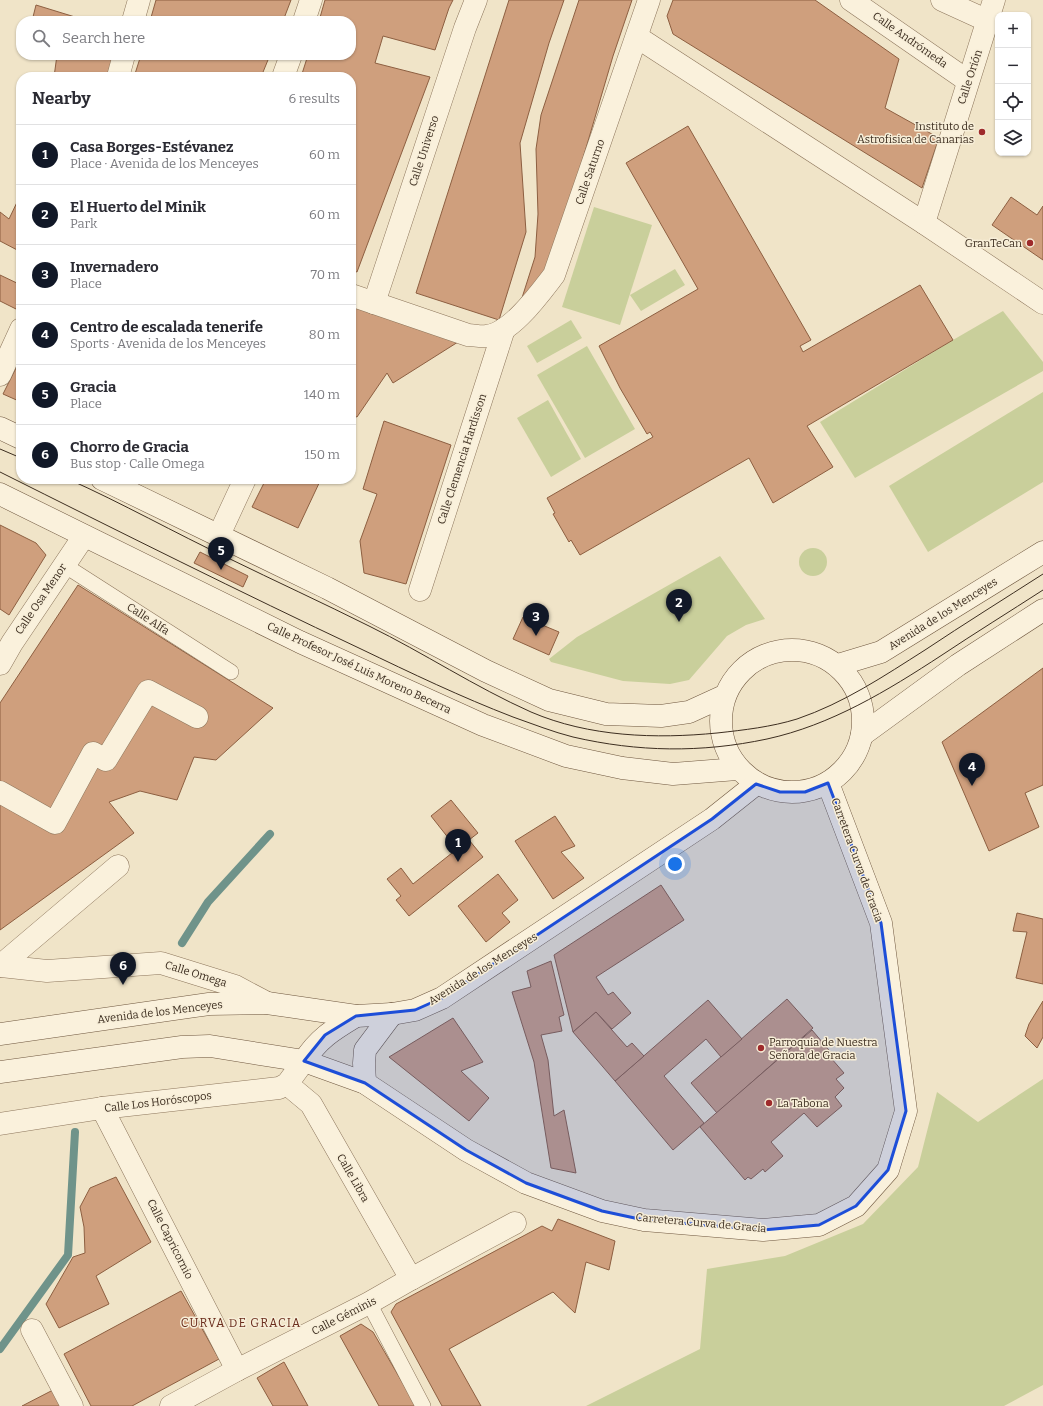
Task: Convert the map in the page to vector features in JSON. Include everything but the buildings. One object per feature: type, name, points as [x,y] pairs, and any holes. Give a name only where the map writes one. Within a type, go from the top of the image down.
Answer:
[{"type":"street","points":[[135,16],[139,0]]},
{"type":"street","points":[[306,16],[312,0]]},
{"type":"street","name":"Calle Universo","points":[[374,303],[465,28],[476,0]]},
{"type":"street","name":"Calle Saturno","points":[[504,329],[528,308],[554,275],[650,0]]},
{"type":"street","name":"Calle Andrómeda","points":[[852,0],[968,81]]},
{"type":"street","points":[[942,0],[988,20]]},
{"type":"street","name":"Calle Orión","points":[[924,223],[994,0]]},
{"type":"street","points":[[638,37],[924,223],[1043,303]]},
{"type":"street","points":[[119,72],[123,60]]},
{"type":"street","points":[[285,72],[289,60]]},
{"type":"street","points":[[356,297],[468,335],[487,336],[504,329]]},
{"type":"street","name":"Calle Clemencia Hardisson","points":[[420,590],[504,329]]},
{"type":"street","points":[[0,375],[16,340]]},
{"type":"street","points":[[0,428],[16,436]]},
{"type":"street","points":[[116,484],[327,588],[486,671],[549,700],[606,714],[661,716],[689,712],[724,696]]},
{"type":"street","points":[[219,536],[243,484]]},
{"type":"street","name":"Calle Profesor José Luis Moreno Becerra","points":[[0,494],[300,642],[482,725],[566,756],[622,768],[673,774],[737,768]]},
{"type":"street","name":"Calle Osa Menor","points":[[0,664],[6,639],[64,565],[84,536]]},
{"type":"street","name":"Avenida de los Menceyes","points":[[838,665],[881,652],[1043,552]]},
{"type":"street","points":[[862,735],[958,665],[1043,610]]},
{"type":"street","points":[[782,649],[808,651],[838,665],[852,681],[862,704],[862,735],[855,755],[828,783],[805,792],[780,792],[756,784],[737,768],[723,746],[722,720],[724,696],[732,680],[756,658],[782,649]]},
{"type":"street","points":[[0,792],[55,823],[93,753],[106,760],[148,691],[197,717]]},
{"type":"street","name":"Carretera Curva de Gracia","points":[[365,1083],[466,1150],[526,1183],[602,1211],[644,1220],[763,1230],[819,1225],[856,1206],[888,1170],[906,1111],[881,923],[828,783]]},
{"type":"street","name":"Avenida de los Menceyes","points":[[0,1034],[209,1004],[267,1003],[356,1016],[392,1014],[415,1010],[442,998],[712,819],[756,784]]},
{"type":"street","name":"Calle Omega","points":[[0,966],[118,866]]},
{"type":"street","name":"Calle Omega","points":[[0,966],[47,971],[161,963],[235,986],[267,1003]]},
{"type":"street","points":[[0,1072],[182,1047],[210,1046],[304,1061],[365,1083],[365,1050],[392,1014]]},
{"type":"street","points":[[287,1084],[313,1047],[326,1034],[356,1016]]},
{"type":"street","name":"Calle Los Horóscopos","points":[[0,1124],[102,1108],[278,1088],[287,1084]]},
{"type":"street","name":"Calle Libra","points":[[287,1084],[311,1104],[411,1279]]},
{"type":"street","name":"Calle Capricornio","points":[[102,1108],[237,1370]]},
{"type":"street","name":"Calle Géminis","points":[[171,1406],[237,1370],[369,1304],[411,1279],[514,1223]]},
{"type":"street","points":[[32,1330],[72,1406]]},
{"type":"lane","name":"Calle Alfa","points":[[64,565],[231,672]]},
{"type":"lane","points":[[369,1304],[423,1406]]},
{"type":"highlighted area","points":[[828,783],[881,923],[906,1111],[888,1170],[856,1206],[819,1225],[763,1230],[644,1220],[602,1211],[526,1183],[466,1150],[365,1083],[304,1061],[325,1035],[356,1016],[415,1010],[442,998],[712,819],[756,784],[780,792],[805,792]]},
{"type":"green space","points":[[594,207],[652,225],[620,325],[562,307]]},
{"type":"green space","points":[[675,269],[685,285],[641,311],[630,295]]},
{"type":"green space","points":[[1003,311],[1043,362],[1043,371],[855,478],[820,422]]},
{"type":"green space","points":[[571,320],[582,338],[537,363],[527,346]]},
{"type":"green space","points":[[587,346],[635,429],[585,458],[537,375]]},
{"type":"green space","points":[[1043,392],[1043,482],[928,552],[889,486]]},
{"type":"green space","points":[[548,400],[581,459],[551,477],[517,418]]},
{"type":"green space","points":[[813,548],[819,549],[823,552],[826,556],[826,568],[823,572],[819,575],[813,576],[807,575],[803,572],[800,568],[799,562],[800,556],[803,552],[807,549]]},
{"type":"green space","points":[[720,556],[765,619],[746,625],[727,636],[689,680],[670,684],[623,681],[551,662],[549,659],[577,637]]},
{"type":"green space","points":[[1043,1079],[1043,1385],[1004,1406],[586,1406],[700,1349],[707,1269],[785,1256],[863,1224],[918,1167],[937,1092],[978,1122]]},
{"type":"waterway","points":[[182,943],[208,902],[270,834]]},
{"type":"waterway","points":[[0,1349],[68,1255],[75,1132]]},
{"type":"tram line","points":[[0,449],[16,456]]},
{"type":"tram line","points":[[0,472],[16,480]]},
{"type":"tram line","points":[[24,484],[270,606],[455,693],[513,717],[558,733],[621,746],[670,749],[718,747],[767,739],[814,725],[836,716],[879,694],[1043,590]]},
{"type":"tram line","points":[[79,484],[369,626],[490,692],[531,712],[576,727],[623,734],[670,736],[727,732],[777,724],[814,713],[879,679],[1043,574]]},
{"type":"place","name":"Instituto de Astrofisica de Canarias","points":[[982,132]]},
{"type":"place","name":"GranTeCan","points":[[1030,243]]},
{"type":"place","name":"Gracia","points":[[221,570]]},
{"type":"place","name":"El Huerto del Minik","points":[[679,622]]},
{"type":"place","name":"Invernadero","points":[[536,636]]},
{"type":"place","name":"Centro de escalada tenerife","points":[[972,786]]},
{"type":"place","name":"Casa Borges-Estévanez","points":[[458,862]]},
{"type":"place","name":"Chorro de Gracia","points":[[123,985]]},
{"type":"place","name":"Parroquia de Nuestra Señora de Gracia","points":[[761,1048]]},
{"type":"place","name":"La Tabona","points":[[769,1103]]},
{"type":"district","name":"CURVA DE GRACIA","points":[[241,1323]]}]
